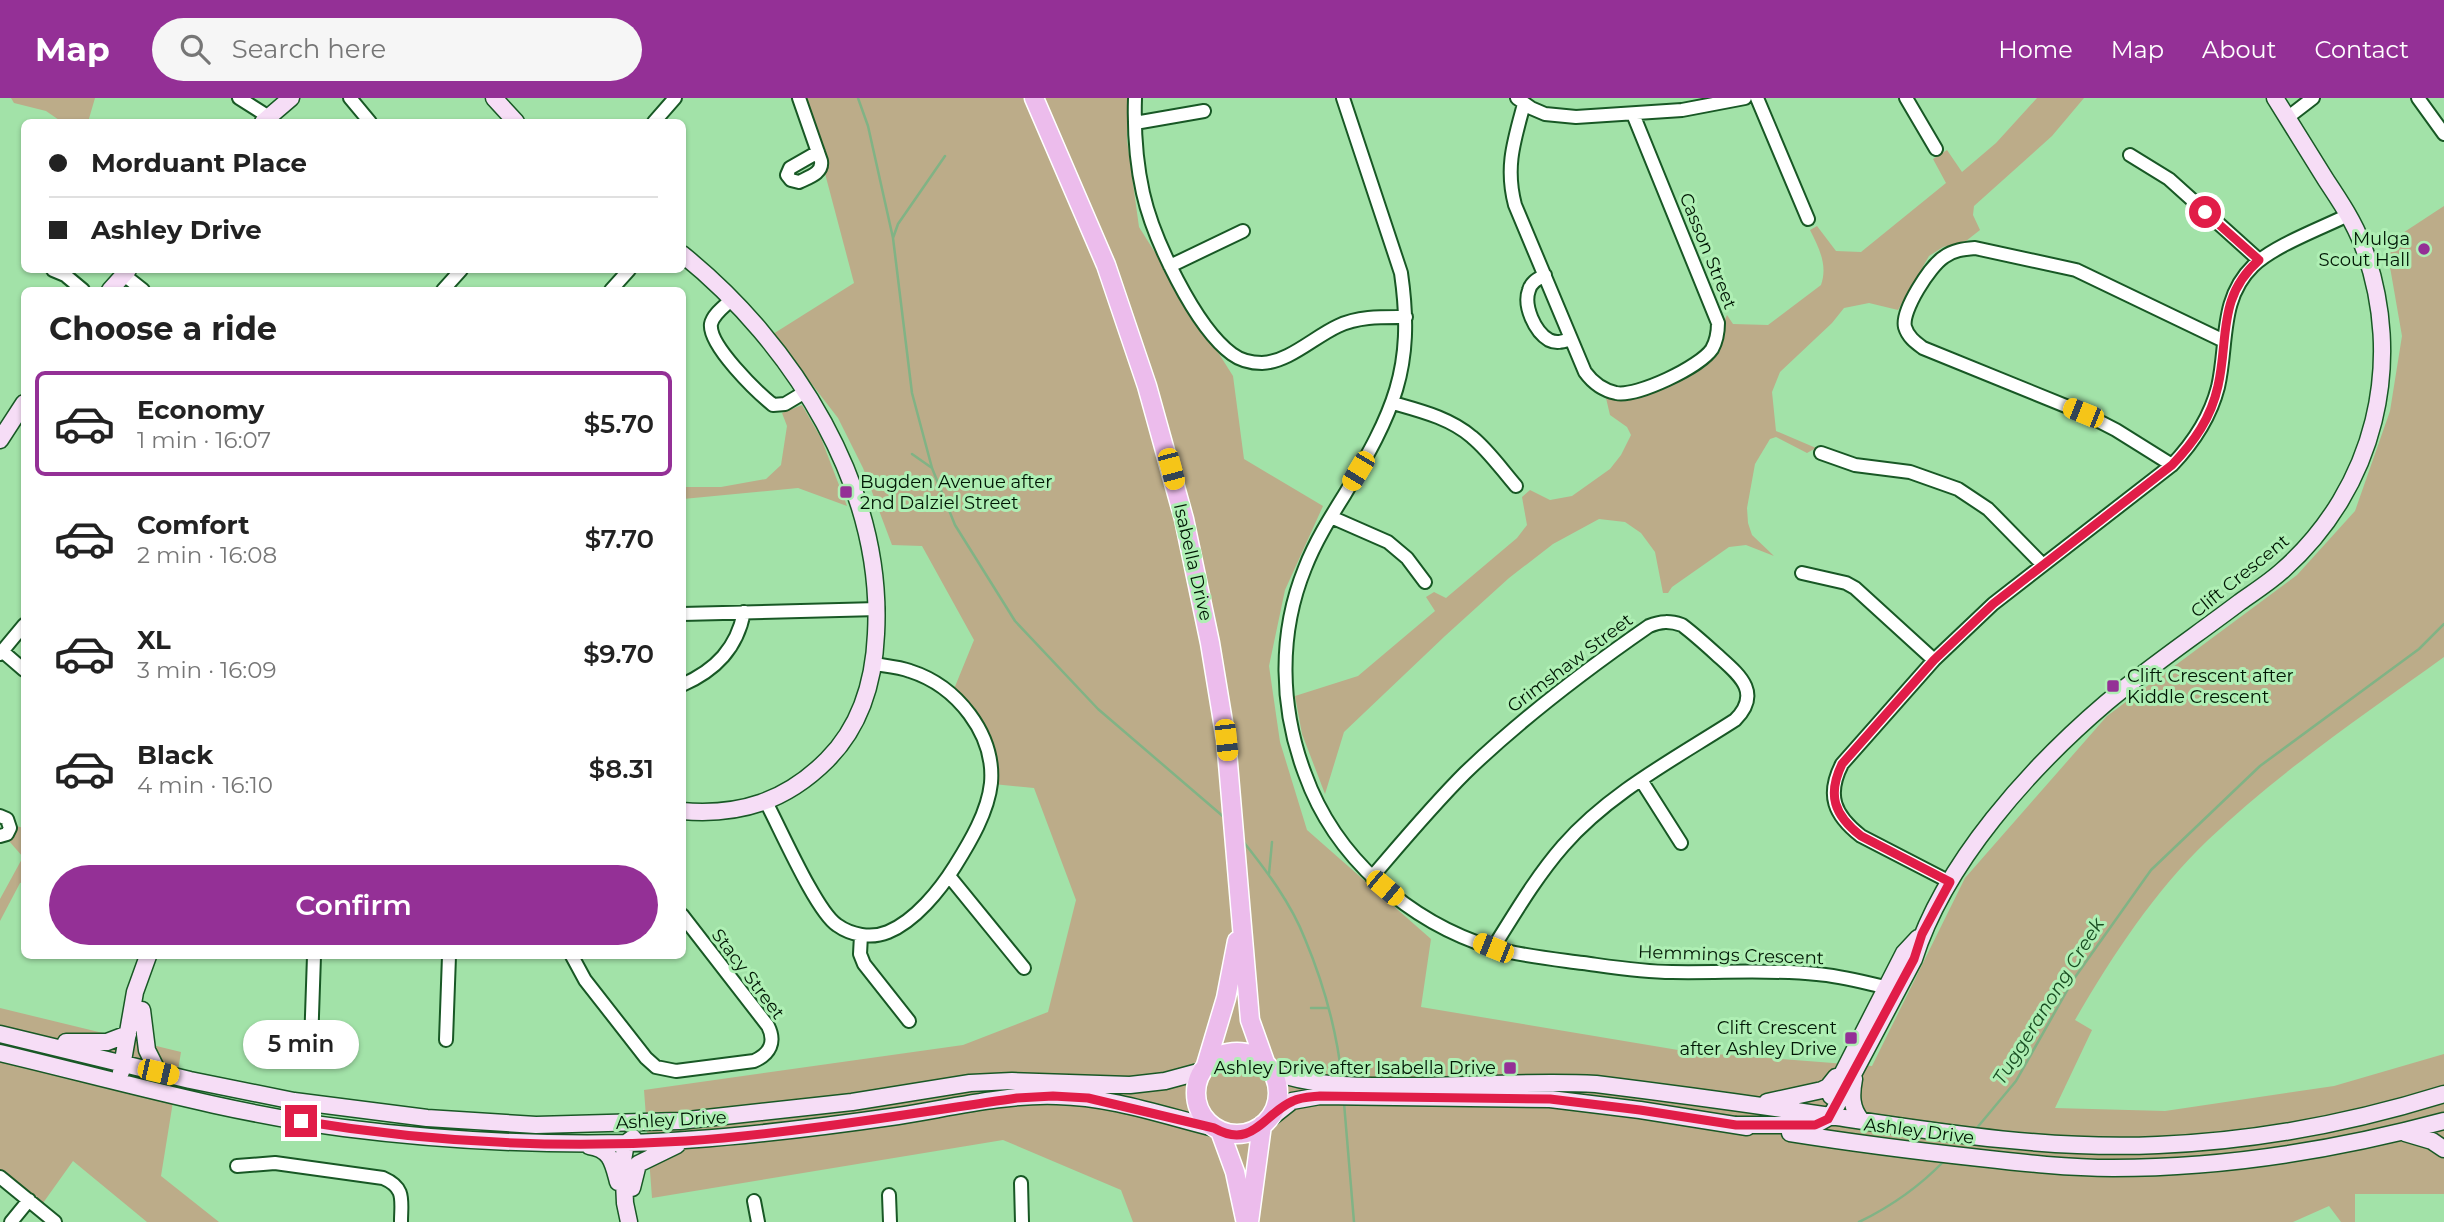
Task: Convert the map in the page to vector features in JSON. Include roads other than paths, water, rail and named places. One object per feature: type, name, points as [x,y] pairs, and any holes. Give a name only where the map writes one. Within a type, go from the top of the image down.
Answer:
[{"type":"main road","points":[[267,119],[291,98]]},
{"type":"main road","points":[[494,98],[513,119]]},
{"type":"main road","name":"Isabella Drive","points":[[1034,98],[1106,265],[1147,386],[1204,608],[1219,691],[1231,790],[1250,1020],[1269,1068]]},
{"type":"main road","name":"Clift Crescent","points":[[1826,1117],[1892,989],[1914,959],[1922,934],[1950,882],[2012,795],[2068,737],[2119,693],[2281,571],[2319,533],[2340,504],[2357,473],[2370,440],[2383,370],[2383,334],[2373,280],[2363,247],[2348,215],[2274,98]]},
{"type":"main road","points":[[686,258],[732,299],[771,344],[805,392],[844,465],[869,538],[878,609],[874,664],[863,706],[834,754],[799,785],[766,802],[730,811],[686,811]]},
{"type":"main road","points":[[113,287],[125,273]]},
{"type":"main road","points":[[0,439],[21,407]]},
{"type":"main road","name":"Isabella Drive","points":[[1204,1068],[1226,998],[1241,924]]},
{"type":"main road","points":[[124,1083],[142,1010],[147,959]]},
{"type":"main road","points":[[127,1065],[128,1034],[135,992],[147,959]]},
{"type":"main road","points":[[142,1010],[148,1054],[158,1072]]},
{"type":"main road","points":[[0,1034],[17,1031],[88,1044],[107,1042],[128,1034]]},
{"type":"main road","name":"Ashley Drive","points":[[0,1034],[282,1099],[426,1118],[536,1125],[679,1121],[852,1102],[970,1083],[1012,1081],[1130,1086],[1165,1081],[1204,1068]]},
{"type":"main road","points":[[1235,1052],[1254,1055],[1269,1068],[1278,1094],[1273,1112],[1265,1123],[1247,1222],[1235,1172],[1217,1129],[1205,1119],[1197,1103],[1196,1086],[1204,1068],[1217,1057],[1235,1052]]},
{"type":"main road","name":"Ashley Drive","points":[[0,1053],[252,1112],[343,1128],[474,1140],[573,1143],[685,1141],[810,1129],[1017,1098],[1053,1096],[1105,1100],[1217,1129]]},
{"type":"main road","points":[[1755,1105],[1822,1090],[1853,1064]]},
{"type":"main road","points":[[1853,1064],[1852,1104],[1861,1120]]},
{"type":"main road","name":"Ashley Drive","points":[[1269,1068],[1320,1090],[1550,1099],[1863,1144],[2083,1168],[2174,1167],[2271,1157],[2337,1147],[2444,1119]]},
{"type":"main road","name":"Ashley Drive","points":[[1376,1092],[1572,1082],[2005,1139],[2092,1145],[2220,1142],[2308,1129],[2407,1106],[2444,1094]]},
{"type":"main road","name":"Ashley Drive","points":[[1265,1123],[1292,1101],[1320,1090]]},
{"type":"main road","points":[[627,1214],[623,1160],[626,1143],[635,1137],[654,1131],[819,1113],[852,1102]]},
{"type":"main road","points":[[2407,1106],[2420,1104],[2433,1108],[2444,1119]]},
{"type":"main road","points":[[1736,1125],[1815,1125],[1826,1117],[1835,1132],[1863,1144]]},
{"type":"main road","points":[[426,1118],[476,1129],[619,1134],[626,1143],[631,1160],[632,1203],[627,1214]]},
{"type":"main road","points":[[1217,1129],[1242,1134],[1265,1123]]},
{"type":"main road","points":[[2402,1132],[2432,1141],[2444,1149]]},
{"type":"main road","points":[[632,1188],[635,1173],[643,1160],[685,1141]]},
{"type":"main road","points":[[573,1143],[601,1147],[611,1158],[627,1214]]},
{"type":"street","points":[[239,98],[265,119]]},
{"type":"street","points":[[350,98],[368,119]]},
{"type":"street","points":[[657,119],[675,98]]},
{"type":"street","points":[[799,98],[818,152]]},
{"type":"street","points":[[1135,98],[1137,160],[1143,196],[1154,232],[1170,266],[1199,315],[1223,346],[1237,358],[1249,362],[1275,361],[1326,332],[1357,320],[1406,317]]},
{"type":"street","name":"Hemmings Crescent","points":[[1343,98],[1393,244],[1401,273],[1406,317],[1404,360],[1393,402],[1372,448],[1331,517],[1303,572],[1290,620],[1286,688],[1294,745],[1326,820],[1350,853],[1372,877],[1398,899],[1451,931],[1493,948],[1639,970],[1790,971],[1822,974],[1892,989]]},
{"type":"street","points":[[1521,101],[1545,114],[1560,117],[1701,108],[1745,98]]},
{"type":"street","points":[[1757,98],[1808,219]]},
{"type":"street","points":[[1906,98],[1936,149]]},
{"type":"street","points":[[2287,118],[2313,98]]},
{"type":"street","points":[[2417,98],[2444,134]]},
{"type":"street","name":"Casson Street","points":[[1521,101],[1509,168],[1510,187],[1516,205],[1585,372],[1592,382],[1602,389],[1622,393],[1634,392],[1693,366],[1713,347],[1718,335],[1715,310],[1633,114]]},
{"type":"street","points":[[1135,123],[1204,111]]},
{"type":"street","points":[[2130,155],[2169,179],[2259,260]]},
{"type":"street","points":[[1950,882],[1861,836],[1849,827],[1840,815],[1833,796],[1834,782],[1842,764],[1934,660],[1993,604],[2172,465],[2195,437],[2212,406],[2218,384],[2227,311],[2241,280],[2259,260],[2348,215]]},
{"type":"street","points":[[1170,266],[1243,231]]},
{"type":"street","points":[[2172,465],[2083,413],[1923,348],[1909,337],[1905,327],[1906,311],[1933,267],[1942,258],[1961,250],[1975,248],[2076,270],[2224,341]]},
{"type":"street","points":[[60,273],[79,287]]},
{"type":"street","points":[[127,273],[140,287]]},
{"type":"street","points":[[446,287],[458,273]]},
{"type":"street","points":[[614,287],[626,273]]},
{"type":"street","points":[[1545,275],[1534,281],[1528,290],[1532,317],[1548,339],[1559,342],[1571,339]]},
{"type":"street","points":[[732,299],[716,315],[711,327],[713,336],[729,360],[773,405],[785,404],[805,392]]},
{"type":"street","points":[[1393,402],[1431,414],[1457,426],[1479,444],[1516,486]]},
{"type":"street","points":[[1821,453],[1855,466],[1910,472],[1958,489],[1988,509],[2043,565]]},
{"type":"street","points":[[1331,517],[1388,542],[1406,558],[1425,582]]},
{"type":"street","points":[[1802,573],[1846,583],[1855,588],[1934,660]]},
{"type":"street","points":[[686,614],[878,609]]},
{"type":"street","points":[[686,683],[704,674],[725,657],[735,643],[744,612]]},
{"type":"street","name":"Grimshaw Street","points":[[1372,877],[1464,774],[1531,713],[1579,675],[1658,622],[1673,622],[1690,631],[1745,683],[1748,698],[1745,708],[1735,720],[1606,805],[1564,845],[1541,874],[1493,948]]},
{"type":"street","points":[[21,629],[1,652],[21,668]]},
{"type":"street","points":[[766,802],[827,916],[848,931],[861,935],[880,934],[898,927],[923,906],[949,876],[978,824],[989,792],[989,753],[971,716],[940,685],[908,670],[874,664]]},
{"type":"street","points":[[1641,780],[1681,843]]},
{"type":"street","points":[[0,816],[8,820],[10,828],[7,834],[0,836]]},
{"type":"street","points":[[949,876],[1024,968]]},
{"type":"street","name":"Stacy Street","points":[[574,959],[585,980],[656,1067],[676,1071],[762,1057],[772,1045],[772,1033],[686,920]]},
{"type":"street","points":[[861,935],[860,954],[864,964],[909,1021]]},
{"type":"street","points":[[311,1045],[314,959]]},
{"type":"street","points":[[446,1040],[449,959]]},
{"type":"street","points":[[237,1166],[275,1163],[383,1178],[398,1187],[401,1196],[401,1222]]},
{"type":"street","points":[[0,1177],[55,1222]]},
{"type":"street","points":[[1021,1183],[1022,1222]]},
{"type":"street","points":[[889,1195],[890,1222]]},
{"type":"street","points":[[11,1222],[29,1200]]},
{"type":"street","points":[[754,1201],[758,1222]]},
{"type":"waterway","points":[[858,98],[868,126],[893,238],[912,393],[932,468],[955,525],[1015,621],[1098,709],[1225,818]]},
{"type":"waterway","points":[[893,238],[898,224],[945,156]]},
{"type":"waterway","points":[[912,454],[932,468]]},
{"type":"waterway","name":"Tuggeranong Creek","points":[[1976,1129],[2016,1081],[2073,980],[2151,870],[2260,766],[2419,649],[2444,624]]},
{"type":"waterway","points":[[1242,840],[1285,900],[1305,939],[1328,1008],[1342,1079]]},
{"type":"waterway","points":[[1269,874],[1272,842]]},
{"type":"waterway","points":[[1311,1008],[1328,1008]]},
{"type":"waterway","points":[[1344,1103],[1354,1222]]},
{"type":"waterway","name":"Tuggeranong Creek","points":[[1859,1222],[1904,1195],[1944,1161]]},
{"type":"place","name":"Mulga Scout Hall","points":[[2424,249]]},
{"type":"place","name":"Bugden Avenue after 2nd Dalziel Street","points":[[846,492]]},
{"type":"place","name":"Clift Crescent after Kiddle Crescent","points":[[2113,686]]},
{"type":"place","name":"Clift Crescent after Ashley Drive","points":[[1851,1038]]},
{"type":"place","name":"Ashley Drive after Isabella Drive","points":[[1510,1068]]}]
